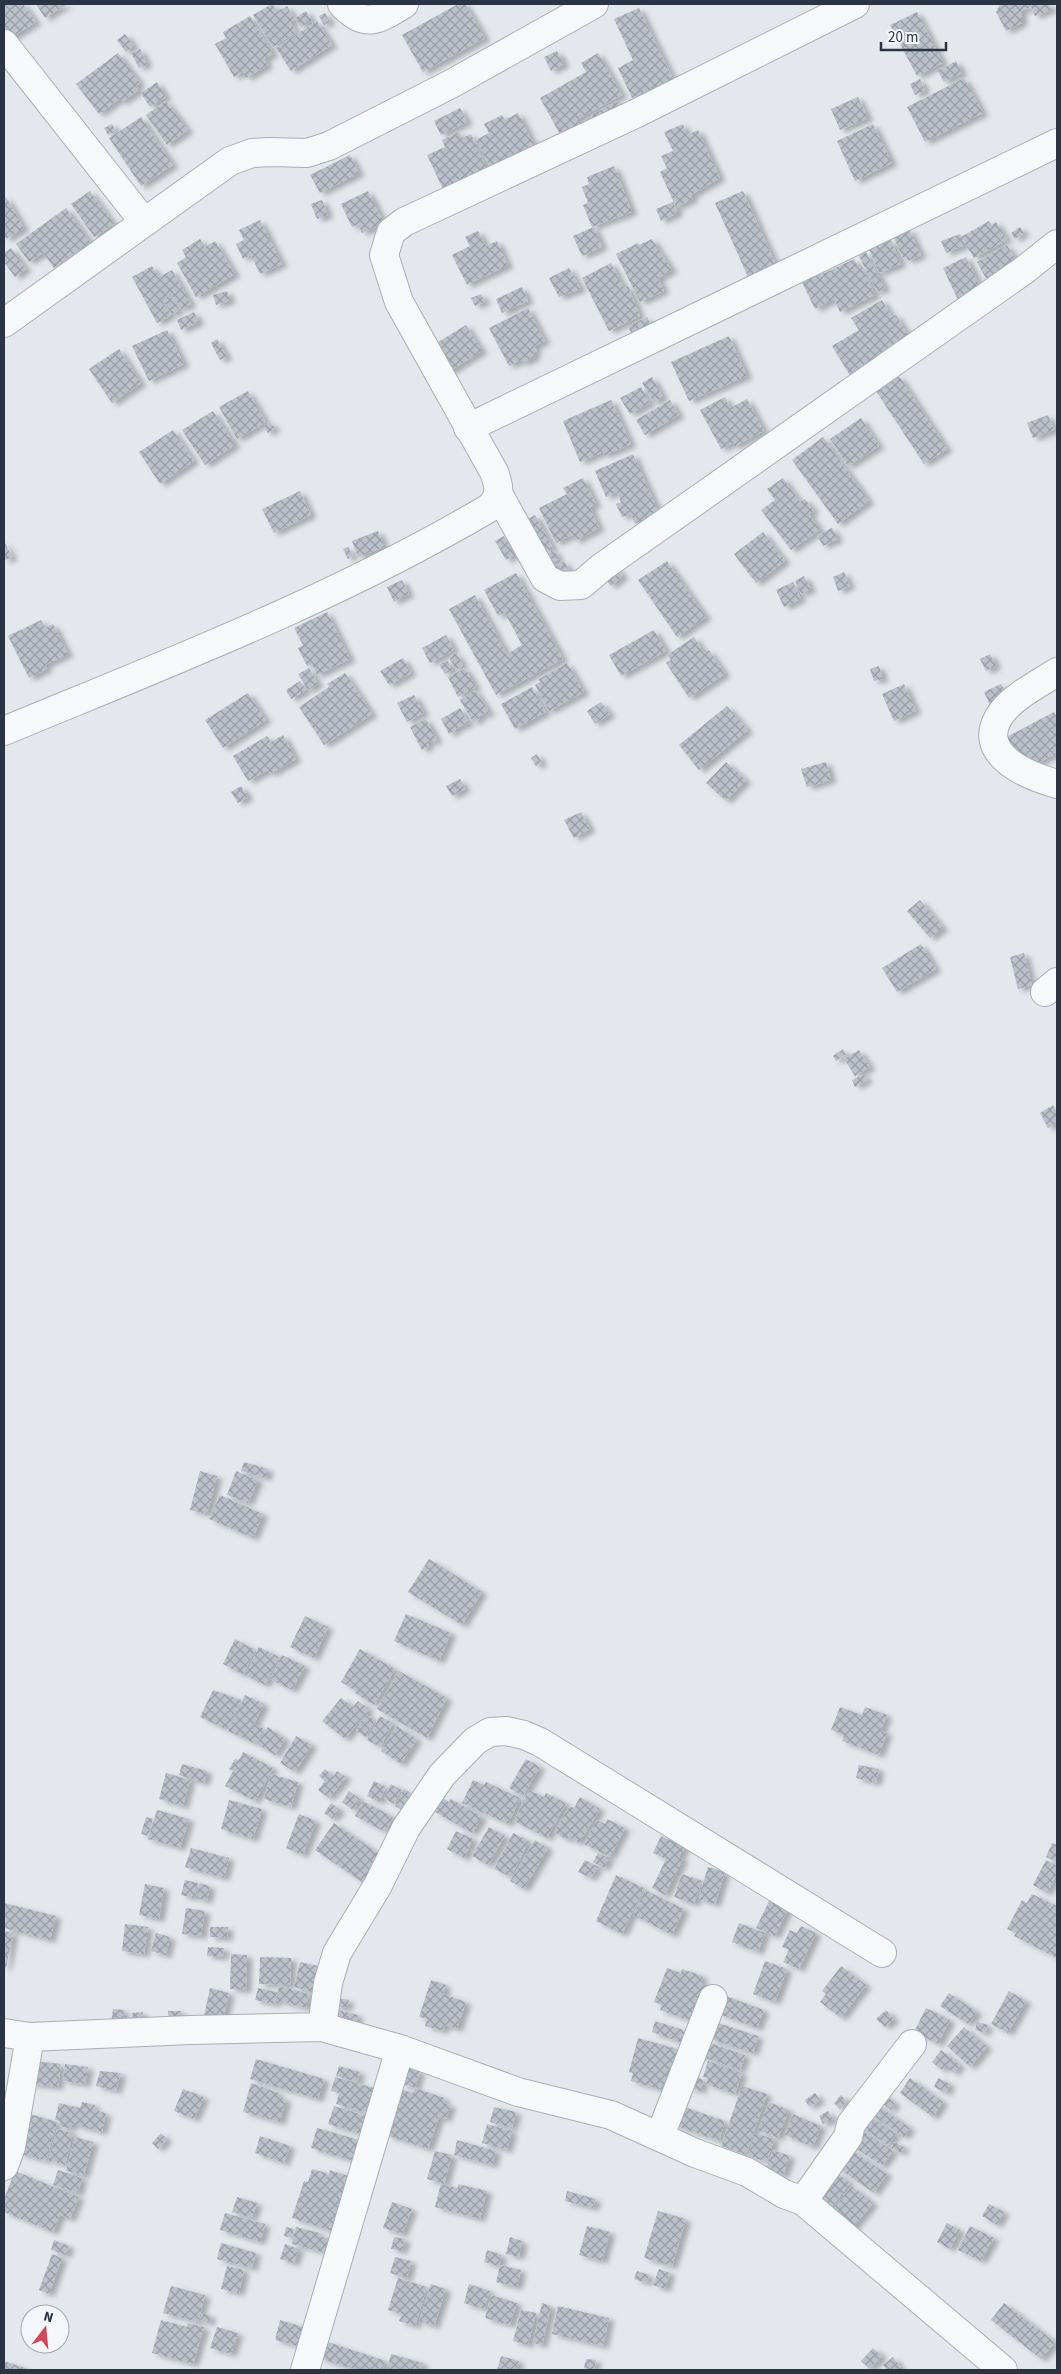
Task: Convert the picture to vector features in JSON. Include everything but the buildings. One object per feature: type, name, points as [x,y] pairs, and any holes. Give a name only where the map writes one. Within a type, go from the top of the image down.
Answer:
[{"type":"street","points":[[342,4],[354,17],[367,20],[381,17],[404,4]]},
{"type":"street","points":[[4,324],[230,161],[252,153],[307,153],[329,146],[451,84],[594,4]]},
{"type":"street","points":[[4,731],[242,632],[386,566],[489,508],[499,496],[500,486],[399,302],[384,256],[391,232],[404,222],[635,114],[855,4]]},
{"type":"street","points":[[4,44],[144,222]]},
{"type":"street","points":[[468,428],[1057,143]]},
{"type":"street","points":[[499,496],[545,578],[560,586],[581,585],[602,567],[1023,271],[1057,244]]},
{"type":"street","points":[[1057,672],[1005,709],[995,723],[993,736],[1000,755],[1015,768],[1057,784]]},
{"type":"street","points":[[322,2027],[328,1983],[337,1953],[378,1884],[406,1828],[442,1775],[475,1741],[490,1732],[506,1731],[524,1735],[540,1742],[882,1953]]},
{"type":"street","points":[[660,2136],[713,1999]]},
{"type":"street","points":[[4,2033],[30,2037],[190,2030],[322,2027],[400,2049],[518,2092],[611,2116],[747,2172],[784,2194],[803,2202],[1003,2370]]},
{"type":"street","points":[[4,2166],[11,2146],[30,2037]]},
{"type":"street","points":[[803,2202],[848,2137],[851,2124],[912,2044]]},
{"type":"street","points":[[305,2370],[400,2049]]}]
